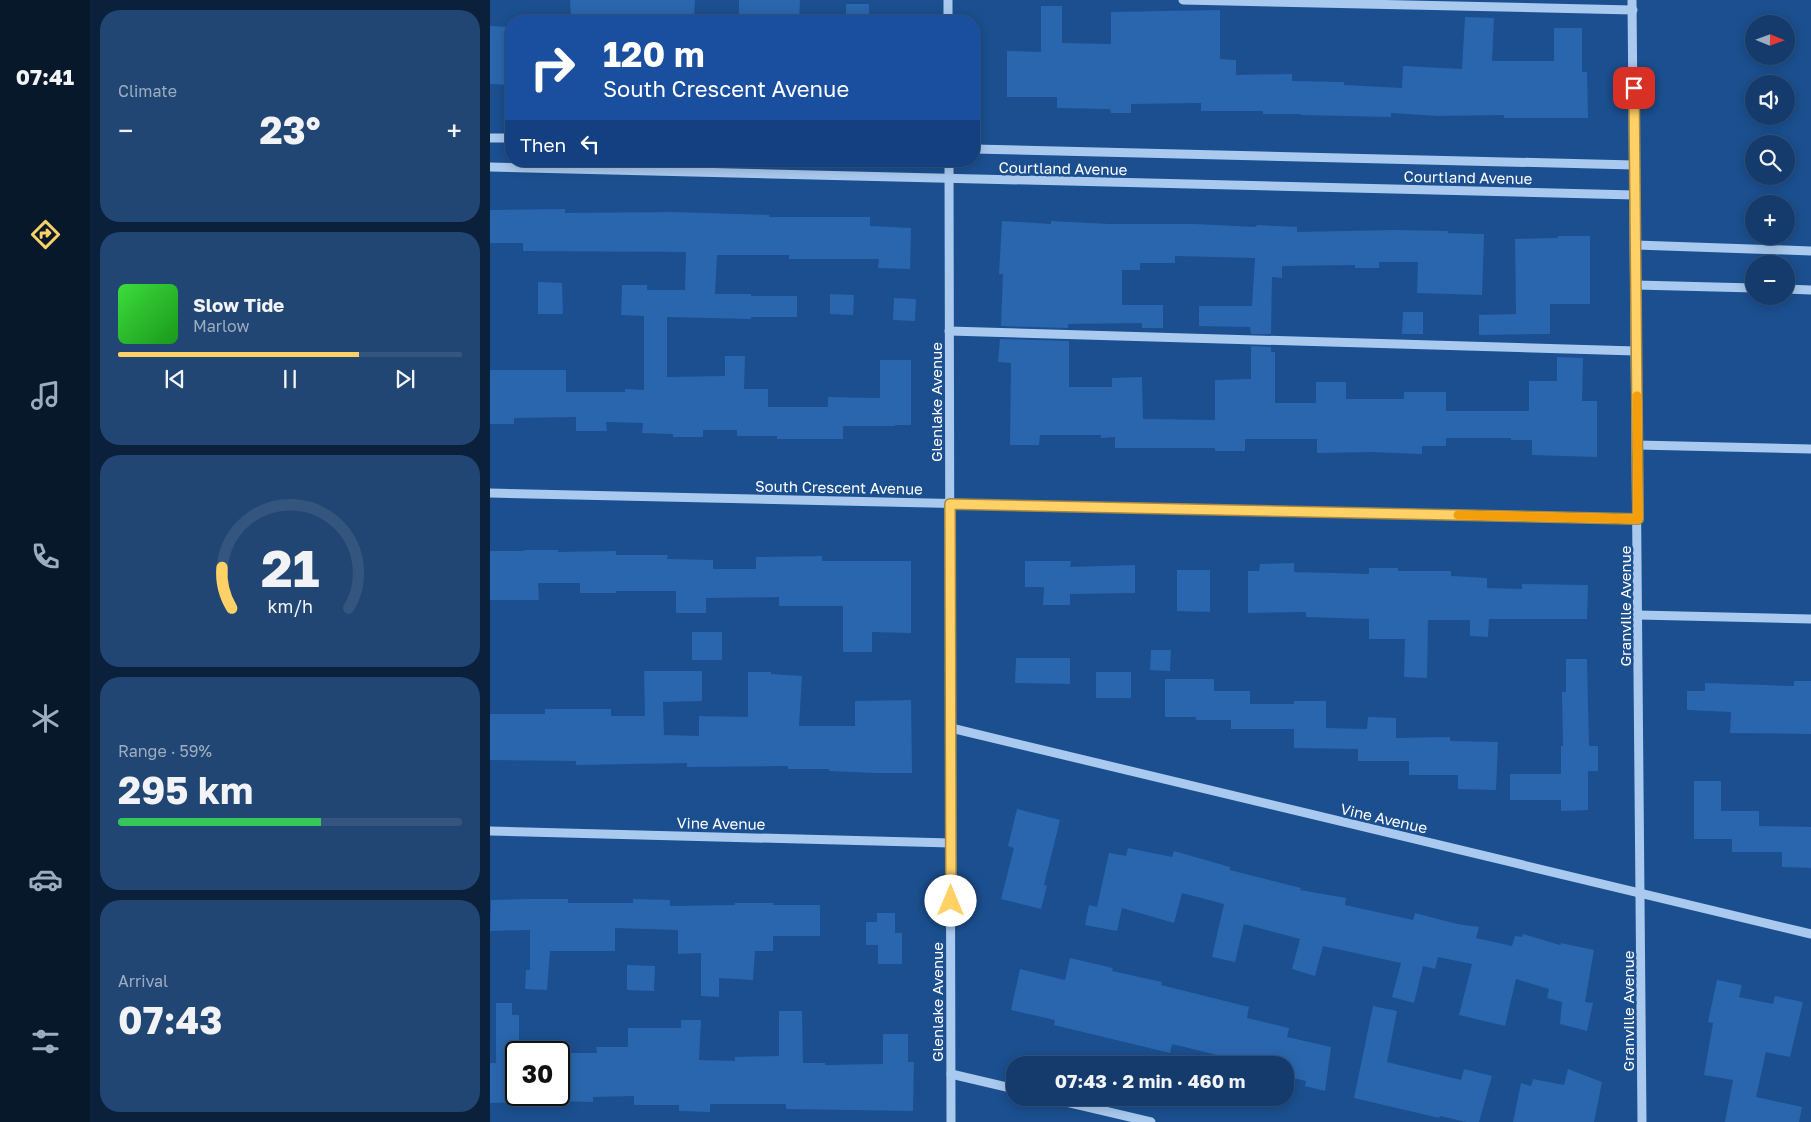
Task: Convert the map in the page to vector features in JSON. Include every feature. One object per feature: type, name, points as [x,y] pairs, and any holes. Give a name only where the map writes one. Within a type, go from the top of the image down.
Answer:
[{"type":"street","points":[[948,0],[948,15]]},
{"type":"street","points":[[1183,0],[1633,10]]},
{"type":"street","name":"Granville Avenue","points":[[1632,0],[1636,245],[1642,1122]]},
{"type":"street","points":[[490,138],[505,138]]},
{"type":"street","name":"Courtland Avenue","points":[[980,149],[1634,165]]},
{"type":"street","name":"Courtland Avenue","points":[[490,167],[1635,195]]},
{"type":"street","name":"Glenlake Avenue","points":[[949,167],[951,1122]]},
{"type":"street","points":[[1636,245],[1811,251]]},
{"type":"street","points":[[1636,285],[1745,288]]},
{"type":"street","points":[[1795,289],[1811,290]]},
{"type":"street","points":[[949,331],[1636,351]]},
{"type":"street","points":[[1637,445],[1811,449]]},
{"type":"street","name":"South Crescent Avenue","points":[[490,493],[1638,519]]},
{"type":"street","points":[[1638,614],[1811,619]]},
{"type":"street","name":"Vine Avenue","points":[[951,728],[1811,934]]},
{"type":"street","name":"Vine Avenue","points":[[490,831],[951,843]]},
{"type":"street","points":[[951,1074],[1006,1088]]},
{"type":"street","points":[[1083,1106],[1152,1122]]},
{"type":"building","points":[[570,0],[695,0],[694,15],[571,15]]},
{"type":"building","points":[[739,0],[800,0],[799,15],[739,15]]},
{"type":"building","points":[[846,4],[869,4],[869,15],[846,15]]},
{"type":"building","points":[[1041,6],[1062,6],[1062,43],[1111,44],[1111,12],[1220,10],[1220,59],[1236,60],[1236,75],[1292,74],[1292,81],[1344,82],[1344,85],[1402,88],[1403,66],[1462,69],[1465,17],[1494,18],[1492,61],[1554,61],[1554,28],[1582,28],[1582,72],[1587,72],[1588,118],[1504,118],[1504,115],[1438,116],[1391,113],[1391,117],[1263,114],[1263,111],[1201,111],[1201,103],[1131,104],[1131,113],[1111,113],[1110,109],[1057,108],[1057,97],[1007,97],[1007,51],[1041,52]]},
{"type":"building","points":[[490,26],[505,27],[505,85],[490,84]]},
{"type":"building","points":[[565,209],[565,213],[672,212],[769,215],[769,217],[870,217],[870,226],[911,228],[910,269],[878,268],[879,259],[789,259],[789,255],[717,255],[715,294],[797,296],[797,317],[751,317],[751,319],[667,317],[667,377],[725,376],[725,356],[745,356],[744,389],[768,389],[768,407],[828,407],[828,397],[880,398],[880,360],[911,360],[911,425],[843,426],[843,439],[777,439],[777,436],[737,436],[737,430],[703,430],[703,437],[673,437],[673,434],[642,433],[643,423],[606,422],[607,431],[576,431],[576,417],[514,418],[514,424],[490,424],[490,370],[566,370],[566,392],[625,392],[625,389],[644,390],[644,316],[621,315],[622,285],[647,285],[647,290],[685,290],[686,252],[523,251],[523,243],[490,243],[490,210]]},
{"type":"building","points":[[1002,221],[1051,224],[1051,221],[1256,227],[1257,225],[1297,227],[1297,232],[1394,230],[1484,234],[1482,295],[1417,293],[1418,262],[1379,262],[1379,268],[1355,268],[1355,265],[1282,266],[1282,278],[1272,277],[1271,334],[1251,334],[1250,327],[1199,326],[1199,306],[1252,306],[1255,258],[1175,256],[1175,263],[1140,263],[1140,270],[1122,270],[1122,305],[1163,305],[1163,328],[1142,328],[1142,323],[1068,324],[1068,328],[1001,326],[1003,274],[999,274]]},
{"type":"building","points":[[1558,236],[1590,236],[1590,304],[1550,304],[1550,334],[1479,335],[1479,315],[1516,314],[1515,239],[1558,238]]},
{"type":"building","points":[[538,282],[562,283],[563,314],[538,314]]},
{"type":"building","points":[[830,294],[854,295],[853,315],[830,314]]},
{"type":"building","points":[[894,298],[916,299],[915,321],[893,320]]},
{"type":"building","points":[[1403,312],[1423,312],[1423,334],[1402,334]]},
{"type":"building","points":[[1000,339],[1069,341],[1069,387],[1112,387],[1112,378],[1142,377],[1143,419],[1215,420],[1215,380],[1251,379],[1251,346],[1271,347],[1271,352],[1275,352],[1275,403],[1316,403],[1316,382],[1346,382],[1346,399],[1404,399],[1404,392],[1446,392],[1446,411],[1529,411],[1529,381],[1557,381],[1557,357],[1583,358],[1582,401],[1597,401],[1597,457],[1532,455],[1532,440],[1511,440],[1511,438],[1446,438],[1446,446],[1422,446],[1422,454],[1373,452],[1317,453],[1317,439],[1245,439],[1245,451],[1215,451],[1215,448],[1115,448],[1115,437],[1101,438],[1101,435],[1040,435],[1039,445],[1010,445],[1011,363],[998,362]]},
{"type":"building","points":[[558,550],[558,552],[616,551],[616,555],[668,555],[667,559],[713,560],[713,569],[756,569],[756,557],[822,556],[822,561],[911,561],[911,633],[872,632],[872,652],[843,652],[843,606],[779,606],[779,597],[706,598],[706,613],[676,613],[676,591],[580,593],[580,583],[538,583],[539,600],[490,600],[490,551]]},
{"type":"building","points":[[1025,561],[1071,561],[1070,567],[1135,565],[1135,593],[1070,594],[1070,605],[1043,605],[1044,587],[1025,587]]},
{"type":"building","points":[[1294,563],[1294,572],[1369,574],[1369,568],[1398,568],[1398,571],[1451,571],[1451,576],[1487,578],[1487,588],[1522,589],[1522,584],[1588,585],[1587,619],[1489,619],[1488,637],[1470,636],[1470,620],[1428,620],[1427,678],[1404,677],[1405,639],[1369,639],[1369,619],[1306,617],[1306,612],[1248,613],[1248,571],[1259,571],[1260,564]]},
{"type":"building","points":[[1177,570],[1210,570],[1210,612],[1177,611]]},
{"type":"building","points":[[692,632],[722,632],[722,660],[692,660]]},
{"type":"building","points":[[1151,650],[1171,650],[1170,671],[1150,670]]},
{"type":"building","points":[[1016,658],[1070,658],[1070,684],[1015,683]]},
{"type":"building","points":[[1566,659],[1587,659],[1589,746],[1598,746],[1598,771],[1588,771],[1588,810],[1561,811],[1561,800],[1510,800],[1510,774],[1561,774],[1561,746],[1563,746],[1562,692],[1566,692]]},
{"type":"building","points":[[644,671],[702,671],[702,701],[663,702],[664,735],[699,736],[699,716],[748,717],[748,672],[771,672],[771,674],[802,676],[799,726],[855,726],[855,701],[911,700],[912,773],[788,769],[788,766],[687,767],[687,763],[576,765],[576,761],[490,760],[490,714],[545,714],[545,709],[611,709],[611,716],[645,716]]},
{"type":"building","points":[[1096,672],[1131,672],[1131,698],[1096,698]]},
{"type":"building","points":[[1165,679],[1214,679],[1214,691],[1250,691],[1250,704],[1294,704],[1294,701],[1326,701],[1326,728],[1367,729],[1368,717],[1396,718],[1396,738],[1450,737],[1450,741],[1498,742],[1496,790],[1458,789],[1458,775],[1409,775],[1409,761],[1358,761],[1358,749],[1294,748],[1294,729],[1231,729],[1231,720],[1196,720],[1196,717],[1165,717]]},
{"type":"building","points":[[1794,681],[1811,681],[1811,734],[1730,733],[1731,712],[1687,710],[1687,691],[1705,691],[1705,683],[1794,686]]},
{"type":"building","points":[[1694,781],[1721,781],[1721,811],[1759,811],[1759,826],[1811,827],[1811,868],[1782,867],[1782,852],[1732,852],[1732,839],[1694,839]]},
{"type":"building","points":[[1017,809],[1060,820],[1044,885],[1047,886],[1041,909],[1001,899],[1014,848],[1008,846]]},
{"type":"building","points":[[1128,848],[1172,857],[1174,851],[1230,867],[1230,870],[1301,888],[1300,890],[1346,898],[1345,905],[1413,920],[1415,913],[1457,924],[1479,927],[1476,938],[1512,946],[1515,936],[1522,937],[1523,934],[1560,945],[1561,943],[1594,950],[1585,1002],[1593,1003],[1587,1031],[1560,1024],[1562,1002],[1547,998],[1549,989],[1516,979],[1505,1026],[1459,1015],[1472,964],[1438,957],[1435,969],[1423,966],[1414,1003],[1392,997],[1401,963],[1323,946],[1315,976],[1292,969],[1300,939],[1244,924],[1235,962],[1212,957],[1224,904],[1182,893],[1174,923],[1122,908],[1117,931],[1085,925],[1089,905],[1097,907],[1109,853],[1126,856]]},
{"type":"building","points":[[568,899],[568,903],[633,903],[633,899],[670,900],[670,906],[735,905],[735,903],[820,905],[820,936],[773,936],[773,951],[755,951],[753,980],[719,978],[719,997],[701,996],[701,953],[678,954],[678,930],[615,928],[615,951],[550,951],[547,990],[525,989],[526,970],[530,970],[530,930],[490,931],[491,900]]},
{"type":"building","points":[[877,913],[895,913],[895,933],[902,933],[902,964],[878,964],[878,945],[866,945],[866,922],[877,922]]},
{"type":"building","points":[[1070,958],[1113,968],[1112,971],[1162,982],[1161,985],[1249,1007],[1247,1018],[1289,1028],[1287,1037],[1331,1047],[1325,1091],[1305,1086],[1306,1081],[1294,1078],[1294,1056],[1220,1056],[1172,1044],[1170,1053],[1054,1025],[1055,1020],[1011,1010],[1020,969],[1065,980]]},
{"type":"building","points":[[627,965],[655,966],[654,991],[627,990]]},
{"type":"building","points":[[1717,980],[1742,985],[1739,997],[1773,1004],[1775,996],[1803,1002],[1790,1057],[1766,1052],[1756,1097],[1802,1107],[1799,1122],[1725,1122],[1733,1080],[1704,1075],[1713,1023],[1708,1022]]},
{"type":"building","points":[[496,1003],[512,1003],[512,1015],[519,1015],[519,1041],[505,1041],[505,1102],[490,1103],[490,1063],[496,1063]]},
{"type":"building","points":[[1373,1006],[1397,1011],[1387,1062],[1461,1080],[1464,1069],[1492,1076],[1479,1122],[1466,1122],[1440,1116],[1439,1118],[1354,1098]]},
{"type":"building","points":[[779,1011],[802,1011],[803,1063],[825,1063],[825,1065],[883,1064],[883,1034],[908,1034],[908,1062],[914,1062],[913,1111],[786,1109],[786,1104],[710,1104],[710,1112],[679,1111],[679,1105],[634,1105],[634,1096],[593,1097],[593,1102],[570,1101],[570,1053],[597,1053],[596,1047],[628,1047],[628,1028],[681,1028],[681,1020],[701,1020],[699,1060],[735,1061],[735,1057],[779,1056]]},
{"type":"building","points":[[1568,1069],[1602,1082],[1594,1122],[1513,1122],[1521,1083],[1531,1086],[1533,1079],[1564,1085]]},
{"type":"slow traffic","points":[[1458,515],[1638,519],[1637,396]]},
{"type":"route","points":[[951,901],[950,504],[1638,519],[1634,88]]}]
